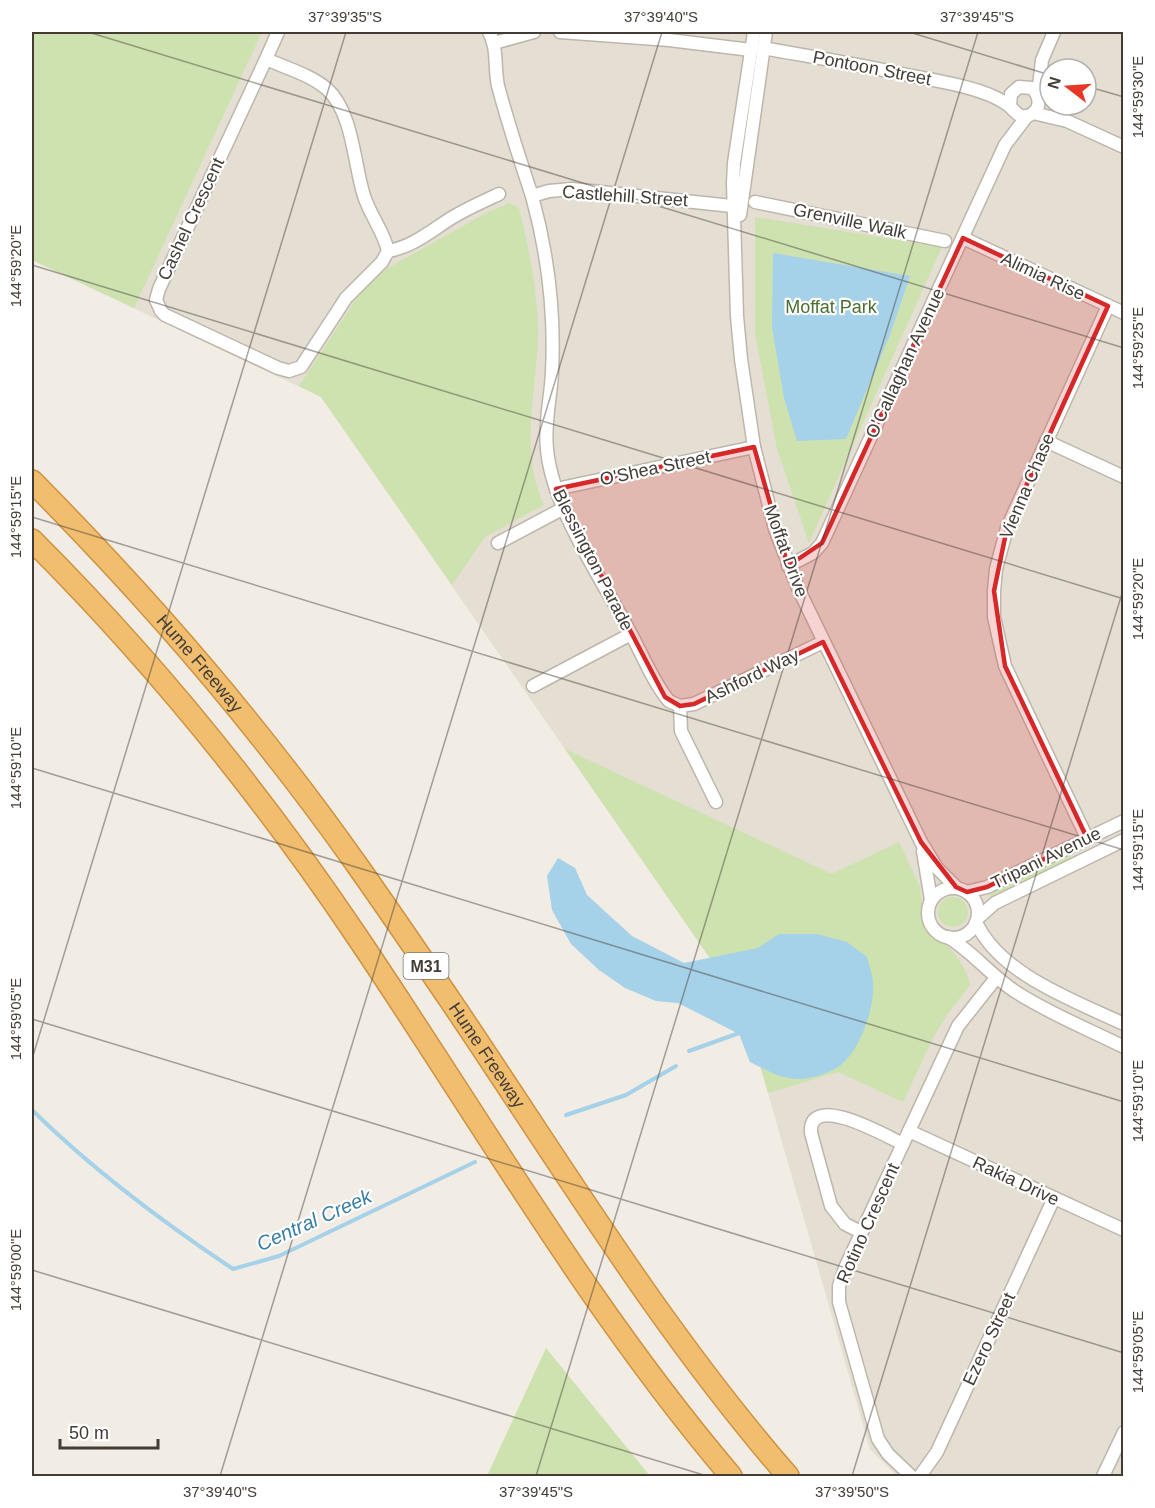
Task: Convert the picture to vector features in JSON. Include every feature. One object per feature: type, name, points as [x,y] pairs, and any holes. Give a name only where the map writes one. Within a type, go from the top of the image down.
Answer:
[{"type":"highway","name":"Hume Freeway","points":[[32,481],[148,603],[278,759],[342,844],[450,1000],[620,1256],[734,1413],[788,1476]]},
{"type":"highway","name":"M31","points":[[32,540],[133,649],[208,736],[276,823],[355,933],[621,1334],[674,1406],[731,1476]]},
{"type":"street","name":"Cashel Crescent","points":[[278,32],[159,288],[156,300],[158,305],[165,315],[278,368],[295,370],[307,360],[346,298],[382,262],[388,251]]},
{"type":"street","points":[[532,196],[502,101],[492,37],[534,32]]},
{"type":"street","name":"Pontoon Street","points":[[560,32],[757,49],[882,69],[980,91],[1010,107]]},
{"type":"street","name":"Moffat Drive","points":[[754,32],[757,49],[738,207],[735,277],[739,338],[754,447],[775,529],[788,566],[921,842],[937,868],[962,890]]},
{"type":"street","name":"Moffat Drive","points":[[757,49],[766,32]]},
{"type":"street","points":[[1043,57],[1054,32]]},
{"type":"street","points":[[266,59],[317,82],[334,96],[344,115],[369,210],[385,239],[388,251],[414,243],[455,216],[500,194]]},
{"type":"street","points":[[1038,64],[1010,98],[1010,107],[1018,115],[1067,121]]},
{"type":"street","points":[[1016,89],[1032,88],[1038,97]]},
{"type":"street","name":"Pontoon Street","points":[[980,91],[1016,89]]},
{"type":"street","name":"O'Callaghan Avenue","points":[[1005,145],[1010,107]]},
{"type":"street","points":[[1030,115],[1038,107]]},
{"type":"street","name":"O'Callaghan Avenue","points":[[788,566],[813,553],[822,543],[1005,145],[1030,115]]},
{"type":"street","points":[[1062,117],[1124,147]]},
{"type":"street","name":"Castlehill Street","points":[[539,219],[532,196],[549,191],[572,189],[738,207]]},
{"type":"street","name":"Grenville Walk","points":[[755,202],[945,240]]},
{"type":"street","name":"Blessington Parade","points":[[539,219],[552,304],[552,375],[546,427],[546,447],[551,474],[564,508],[665,697],[680,706]]},
{"type":"street","name":"Alimia Rise","points":[[963,238],[1124,313]]},
{"type":"street","name":"Vienna Chase","points":[[1087,838],[1014,688],[999,643],[994,616],[994,591],[1001,547],[1015,508],[1108,306]]},
{"type":"street","points":[[1046,441],[1124,477]]},
{"type":"street","name":"O'Shea Street","points":[[556,489],[754,447]]},
{"type":"street","points":[[498,543],[564,508]]},
{"type":"street","points":[[533,686],[631,634]]},
{"type":"street","name":"Ashford Way","points":[[680,706],[694,704],[824,642]]},
{"type":"street","points":[[680,706],[681,731],[716,802]]},
{"type":"street","name":"Tripani Avenue","points":[[962,890],[987,887],[1124,821]]},
{"type":"street","name":"Tripani Avenue","points":[[977,920],[995,903],[1124,840]]},
{"type":"street","name":"Moffat Drive","points":[[921,842],[931,900]]},
{"type":"street","points":[[1124,1024],[1055,991],[1022,972],[995,950],[982,935],[977,920],[976,903],[962,890],[942,890],[931,900],[928,907],[930,923],[934,930],[962,946],[996,978],[1038,1005],[1124,1047]]},
{"type":"street","points":[[948,937],[957,938],[965,935],[972,930],[977,920]]},
{"type":"street","name":"Rotino Crescent","points":[[911,1476],[888,1454],[878,1439],[839,1302],[841,1277],[958,1026],[996,978]]},
{"type":"street","points":[[861,1232],[845,1224],[831,1206],[811,1133],[812,1122],[814,1118],[825,1114],[841,1117],[903,1143]]},
{"type":"street","name":"Rakia Drive","points":[[909,1131],[1124,1230]]},
{"type":"street","name":"Ezero Street","points":[[920,1476],[937,1452],[1054,1198]]},
{"type":"street","points":[[1103,1476],[1124,1432]]},
{"type":"highlighted area","points":[[963,238],[1108,306],[1007,528],[994,591],[1005,666],[1087,838],[987,887],[967,892],[956,887],[921,842],[823,642],[694,704],[680,706],[665,697],[556,489],[754,447],[788,566],[822,543]]},
{"type":"shaded area","points":[[32,32],[1123,32],[1123,1476],[897,1476],[870,1449],[743,1006],[321,397],[32,260]]},
{"type":"green space","points":[[32,32],[262,32],[134,308],[32,260]]},
{"type":"green space","points":[[509,203],[519,208],[536,298],[538,329],[531,440],[536,484],[544,505],[485,537],[452,585],[321,397],[299,386],[358,296],[386,269],[486,213]]},
{"type":"green space","name":"Moffat Park","points":[[755,217],[942,247],[809,543],[777,449],[755,334]]},
{"type":"green space","points":[[565,749],[832,874],[899,842],[920,887],[925,925],[946,944],[959,960],[970,985],[934,1036],[903,1102],[838,1072],[768,1093],[743,1006]]},
{"type":"green space","points":[[1069,854],[1072,859],[993,900],[988,890]]},
{"type":"green space","points":[[953,897],[959,898],[967,906],[967,918],[959,926],[953,927],[947,926],[939,918],[938,912],[939,906],[947,898]]},
{"type":"green space","points":[[546,1348],[650,1476],[487,1476]]},
{"type":"water","points":[[773,253],[910,276],[891,332],[846,439],[797,441],[784,398],[772,327]]},
{"type":"water","points":[[558,858],[575,868],[587,895],[632,936],[684,963],[758,948],[779,934],[817,934],[847,942],[867,957],[873,981],[872,1004],[855,1048],[842,1064],[827,1073],[803,1079],[791,1079],[750,1062],[739,1034],[678,1003],[656,1001],[625,988],[599,970],[571,944],[552,910],[547,876]]},
{"type":"waterway","name":"Central Creek","points":[[689,1051],[742,1032]]},
{"type":"waterway","name":"Central Creek","points":[[566,1115],[626,1095],[676,1066]]},
{"type":"waterway","name":"Central Creek","points":[[32,1110],[128,1194],[233,1269],[279,1256],[475,1162]]}]
